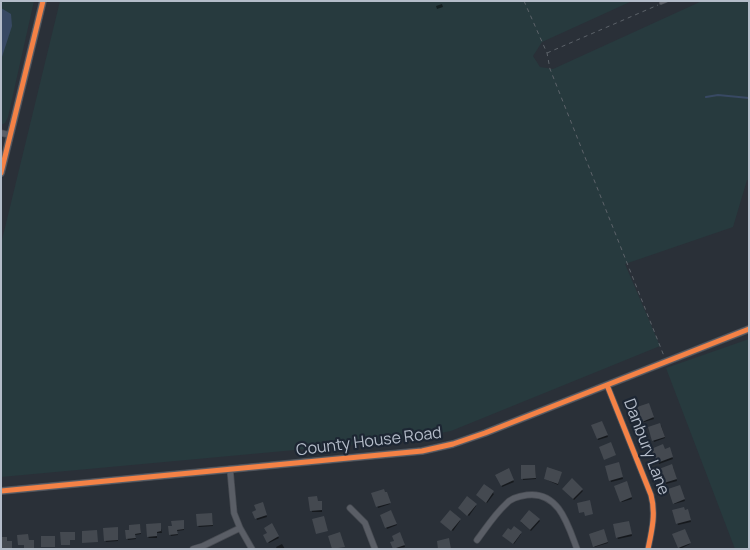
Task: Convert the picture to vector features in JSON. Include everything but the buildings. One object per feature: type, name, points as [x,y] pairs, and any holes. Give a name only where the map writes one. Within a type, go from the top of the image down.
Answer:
[{"type":"street","points":[[1,173],[43,1]]},
{"type":"street","points":[[1,133],[10,135]]},
{"type":"street","name":"County House Road","points":[[1,491],[442,447],[478,436],[749,329]]},
{"type":"street","name":"Danbury Lane","points":[[607,385],[651,494],[654,506],[648,549]]},
{"type":"street","points":[[230,469],[234,512],[240,528],[252,549]]},
{"type":"street","points":[[477,540],[507,503],[518,496],[536,495],[548,499],[558,507],[577,549]]},
{"type":"street","points":[[350,508],[365,523],[375,549]]},
{"type":"street","points":[[193,549],[240,528]]},
{"type":"lane","points":[[661,4],[666,1]]},
{"type":"path","points":[[524,1],[666,361]]},
{"type":"path","points":[[546,53],[661,4]]},
{"type":"green space","points":[[1,1],[34,1],[8,117],[5,123],[1,125]]},
{"type":"green space","points":[[60,1],[632,1],[542,42],[533,56],[540,67],[553,69],[702,1],[749,1],[749,180],[747,180],[733,227],[625,264],[660,346],[451,431],[404,440],[1,477],[1,244]]},
{"type":"green space","points":[[749,339],[749,549],[735,549],[666,368]]},
{"type":"water","points":[[1,8],[11,14],[12,26],[1,60]]},
{"type":"waterway","points":[[706,97],[718,95],[749,98]]},
{"type":"cycle path","points":[[1,173],[43,1]]},
{"type":"cycle path","points":[[1,491],[422,451],[453,444],[485,433],[749,329]]},
{"type":"cycle path","points":[[607,385],[651,495],[653,515],[648,549]]}]
